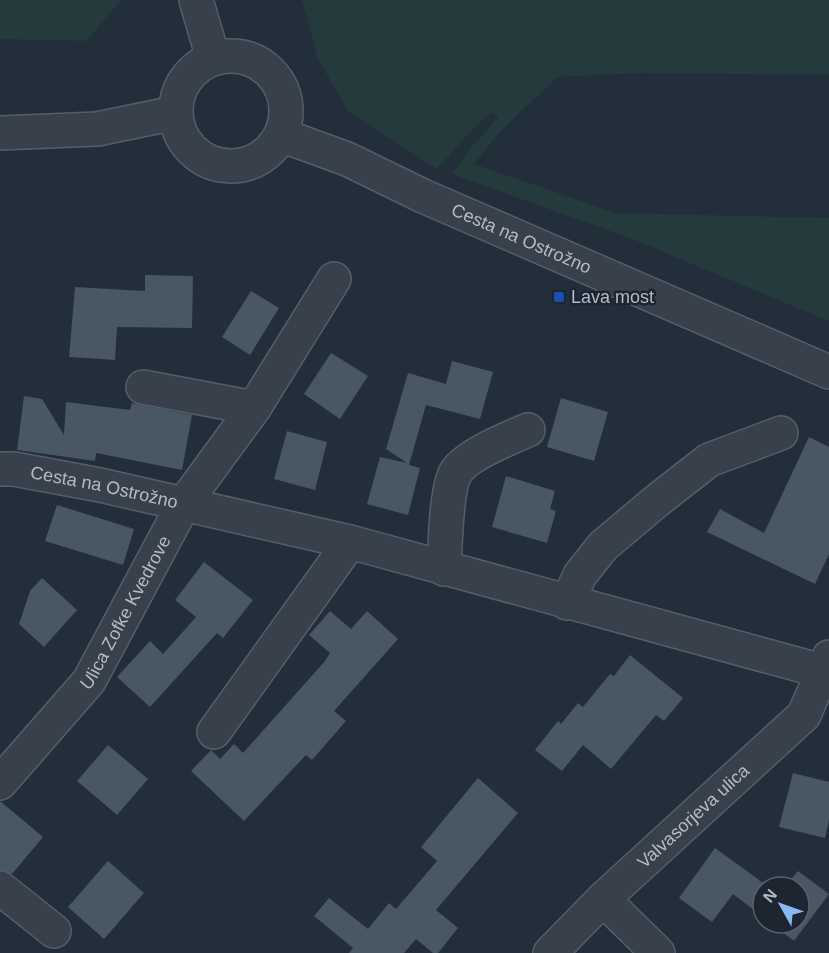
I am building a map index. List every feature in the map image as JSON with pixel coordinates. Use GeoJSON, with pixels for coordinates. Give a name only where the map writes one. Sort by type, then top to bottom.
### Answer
{"type":"FeatureCollection","features":[{"type":"Feature","properties":{"kind":"street"},"geometry":{"type":"LineString","coordinates":[[196,0],[213,58]]}},
{"type":"Feature","properties":{"kind":"street"},"geometry":{"type":"LineString","coordinates":[[230,55],[248,58],[264,67],[277,81],[285,98],[286,117],[281,135],[270,151],[254,161],[236,166],[217,165],[201,158],[188,146],[179,131],[175,113],[177,95],[184,80],[197,67],[213,58],[230,55]]}},
{"type":"Feature","properties":{"kind":"street"},"geometry":{"type":"LineString","coordinates":[[0,133],[96,129],[175,113]]}},
{"type":"Feature","properties":{"kind":"street","name":"Cesta na Ostrožno"},"geometry":{"type":"LineString","coordinates":[[281,135],[347,159],[434,201],[829,372]]}},
{"type":"Feature","properties":{"kind":"street","name":"Ulica Zofke Kvedrove"},"geometry":{"type":"LineString","coordinates":[[0,783],[89,681],[183,504],[254,408],[334,279]]}},
{"type":"Feature","properties":{"kind":"street"},"geometry":{"type":"LineString","coordinates":[[143,387],[254,408]]}},
{"type":"Feature","properties":{"kind":"street"},"geometry":{"type":"LineString","coordinates":[[444,569],[451,489],[456,472],[500,442],[528,430]]}},
{"type":"Feature","properties":{"kind":"street"},"geometry":{"type":"LineString","coordinates":[[567,603],[579,575],[603,546],[709,460],[781,432]]}},
{"type":"Feature","properties":{"kind":"street","name":"Cesta na Ostrožno"},"geometry":{"type":"LineString","coordinates":[[0,469],[14,469],[89,483],[351,542],[567,603],[827,667]]}},
{"type":"Feature","properties":{"kind":"street"},"geometry":{"type":"LineString","coordinates":[[214,732],[351,542]]}},
{"type":"Feature","properties":{"kind":"street","name":"Valvasorjeva ulica"},"geometry":{"type":"LineString","coordinates":[[550,953],[603,899],[804,715],[827,667]]}},
{"type":"Feature","properties":{"kind":"street"},"geometry":{"type":"LineString","coordinates":[[0,888],[54,931]]}},
{"type":"Feature","properties":{"kind":"street"},"geometry":{"type":"LineString","coordinates":[[603,899],[658,953]]}},
{"type":"Feature","properties":{"kind":"green space"},"geometry":{"type":"Polygon","coordinates":[[[0,0],[121,0],[86,41],[0,39],[0,0]]]}},
{"type":"Feature","properties":{"kind":"green space"},"geometry":{"type":"Polygon","coordinates":[[[302,0],[829,0],[829,75],[642,73],[557,77],[498,134],[474,164],[616,213],[829,218],[829,321],[630,238],[452,174],[474,144],[498,118],[491,112],[437,169],[349,112],[318,59],[302,0]]]}},
{"type":"Feature","properties":{"kind":"building"},"geometry":{"type":"Polygon","coordinates":[[[145,275],[193,276],[192,328],[117,327],[115,360],[69,357],[75,287],[145,291],[145,275]]]}},
{"type":"Feature","properties":{"kind":"building"},"geometry":{"type":"Polygon","coordinates":[[[251,291],[279,308],[250,355],[222,337],[251,291]]]}},
{"type":"Feature","properties":{"kind":"building"},"geometry":{"type":"Polygon","coordinates":[[[331,353],[368,376],[340,419],[304,394],[331,353]]]}},
{"type":"Feature","properties":{"kind":"building"},"geometry":{"type":"Polygon","coordinates":[[[452,361],[493,372],[480,419],[426,405],[409,465],[420,468],[408,515],[367,504],[380,457],[407,463],[386,449],[408,373],[446,384],[452,361]]]}},
{"type":"Feature","properties":{"kind":"building"},"geometry":{"type":"Polygon","coordinates":[[[24,396],[42,399],[64,435],[66,402],[130,410],[132,403],[192,415],[182,470],[96,453],[95,461],[17,450],[24,396]]]}},
{"type":"Feature","properties":{"kind":"building"},"geometry":{"type":"Polygon","coordinates":[[[561,398],[608,412],[594,461],[547,447],[561,398]]]}},
{"type":"Feature","properties":{"kind":"building"},"geometry":{"type":"Polygon","coordinates":[[[287,431],[327,442],[315,490],[274,479],[287,431]]]}},
{"type":"Feature","properties":{"kind":"building"},"geometry":{"type":"Polygon","coordinates":[[[809,437],[829,447],[829,554],[815,584],[707,532],[720,509],[764,533],[809,437]]]}},
{"type":"Feature","properties":{"kind":"building"},"geometry":{"type":"Polygon","coordinates":[[[506,476],[555,491],[550,509],[556,511],[547,543],[492,527],[506,476]]]}},
{"type":"Feature","properties":{"kind":"building"},"geometry":{"type":"Polygon","coordinates":[[[57,505],[134,529],[123,565],[45,541],[57,505]]]}},
{"type":"Feature","properties":{"kind":"building"},"geometry":{"type":"Polygon","coordinates":[[[204,562],[253,600],[223,638],[217,633],[150,707],[117,677],[150,641],[163,654],[196,617],[175,600],[204,562]]]}},
{"type":"Feature","properties":{"kind":"building"},"geometry":{"type":"Polygon","coordinates":[[[42,578],[77,610],[44,647],[19,624],[30,591],[42,578]]]}},
{"type":"Feature","properties":{"kind":"building"},"geometry":{"type":"Polygon","coordinates":[[[330,611],[351,629],[367,611],[398,639],[334,711],[346,721],[312,760],[306,755],[244,821],[191,771],[211,750],[220,759],[234,744],[243,753],[325,661],[330,653],[309,635],[330,611]]]}},
{"type":"Feature","properties":{"kind":"building"},"geometry":{"type":"Polygon","coordinates":[[[630,655],[683,698],[664,721],[656,715],[611,769],[583,745],[562,771],[535,750],[558,721],[561,724],[578,703],[583,707],[610,674],[614,676],[630,655]]]}},
{"type":"Feature","properties":{"kind":"building"},"geometry":{"type":"Polygon","coordinates":[[[108,745],[148,779],[117,815],[77,781],[108,745]]]}},
{"type":"Feature","properties":{"kind":"building"},"geometry":{"type":"Polygon","coordinates":[[[793,773],[829,782],[829,820],[825,838],[779,827],[793,773]]]}},
{"type":"Feature","properties":{"kind":"building"},"geometry":{"type":"Polygon","coordinates":[[[478,778],[518,813],[436,910],[458,928],[438,953],[433,953],[416,939],[404,953],[349,953],[353,948],[314,916],[329,898],[368,929],[389,903],[396,909],[437,861],[421,847],[478,778]]]}},
{"type":"Feature","properties":{"kind":"building"},"geometry":{"type":"Polygon","coordinates":[[[0,801],[43,837],[12,874],[0,870],[0,801]]]}},
{"type":"Feature","properties":{"kind":"building"},"geometry":{"type":"Polygon","coordinates":[[[715,848],[752,875],[751,908],[733,894],[712,922],[679,898],[715,848]]]}},
{"type":"Feature","properties":{"kind":"building"},"geometry":{"type":"Polygon","coordinates":[[[108,861],[144,893],[104,939],[68,907],[108,861]]]}},
{"type":"Feature","properties":{"kind":"building"},"geometry":{"type":"Polygon","coordinates":[[[811,881],[829,894],[811,918],[811,881]]]}},
{"type":"Feature","properties":{"kind":"building"},"geometry":{"type":"Polygon","coordinates":[[[786,935],[798,935],[794,941],[786,935]]]}},
{"type":"Feature","properties":{"kind":"place","name":"Lava most"},"geometry":{"type":"Point","coordinates":[559,297]}}]}
